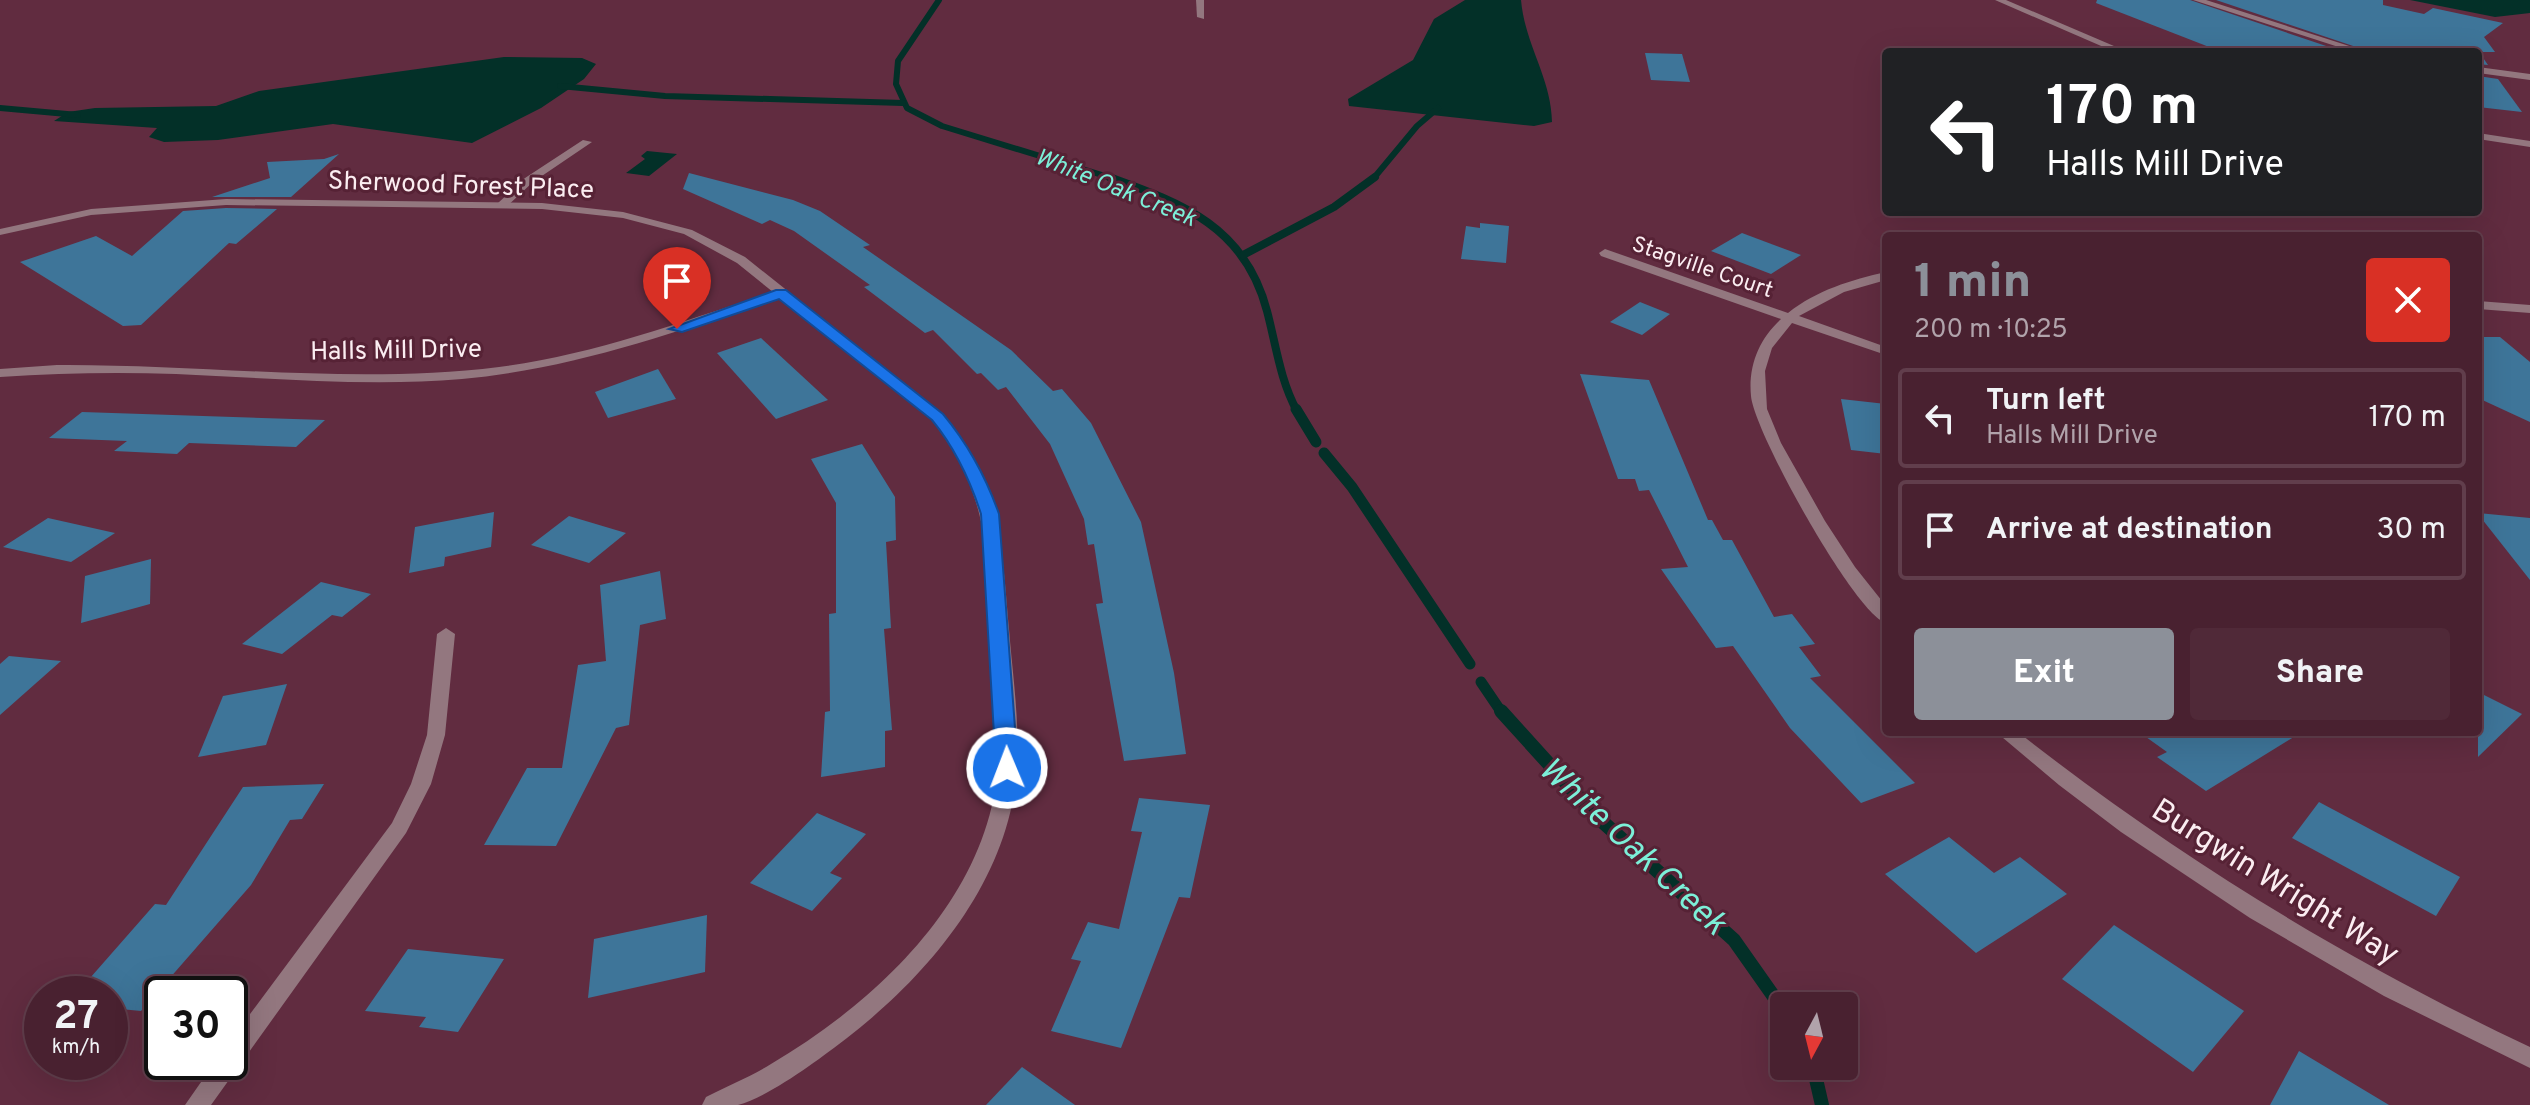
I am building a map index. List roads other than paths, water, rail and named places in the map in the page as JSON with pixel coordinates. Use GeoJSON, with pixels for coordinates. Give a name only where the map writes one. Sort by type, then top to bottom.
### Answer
{"type":"FeatureCollection","features":[{"type":"Feature","properties":{"kind":"street"},"geometry":{"type":"LineString","coordinates":[[1200,0],[1201,17]]}},
{"type":"Feature","properties":{"kind":"street"},"geometry":{"type":"LineString","coordinates":[[1999,0],[2113,48]]}},
{"type":"Feature","properties":{"kind":"street"},"geometry":{"type":"LineString","coordinates":[[2197,0],[2350,48]]}},
{"type":"Feature","properties":{"kind":"street"},"geometry":{"type":"LineString","coordinates":[[2482,71],[2530,77]]}},
{"type":"Feature","properties":{"kind":"street"},"geometry":{"type":"LineString","coordinates":[[2482,137],[2530,144]]}},
{"type":"Feature","properties":{"kind":"street"},"geometry":{"type":"LineString","coordinates":[[502,205],[529,180],[587,142]]}},
{"type":"Feature","properties":{"kind":"street","name":"Sherwood Forest Place"},"geometry":{"type":"LineString","coordinates":[[0,232],[91,212],[226,202],[502,205],[623,215],[688,232],[741,260],[937,417],[968,460],[980,484],[994,537],[1007,768],[1001,809],[967,892],[890,988],[783,1070],[714,1105]]}},
{"type":"Feature","properties":{"kind":"street","name":"Stagville Court"},"geometry":{"type":"LineString","coordinates":[[1605,253],[1882,350]]}},
{"type":"Feature","properties":{"kind":"street"},"geometry":{"type":"LineString","coordinates":[[1882,277],[1814,298],[1789,317],[1762,356],[1758,395],[1765,421],[1830,544],[1882,612]]}},
{"type":"Feature","properties":{"kind":"street","name":"Halls Mill Drive"},"geometry":{"type":"LineString","coordinates":[[0,373],[98,368],[348,376],[462,375],[608,350],[781,293]]}},
{"type":"Feature","properties":{"kind":"street"},"geometry":{"type":"LineString","coordinates":[[2482,305],[2530,309]]}},
{"type":"Feature","properties":{"kind":"street"},"geometry":{"type":"LineString","coordinates":[[197,1105],[399,828],[421,784],[436,735],[446,634]]}},
{"type":"Feature","properties":{"kind":"street","name":"Burgwin Wright Way"},"geometry":{"type":"LineString","coordinates":[[2010,736],[2110,814],[2290,932],[2387,988],[2530,1058]]}},
{"type":"Feature","properties":{"kind":"waterway","name":"White Oak Creek"},"geometry":{"type":"LineString","coordinates":[[939,0],[898,61],[896,84],[907,108],[942,126],[1111,178]]}},
{"type":"Feature","properties":{"kind":"waterway"},"geometry":{"type":"LineString","coordinates":[[560,86],[665,96],[903,103]]}},
{"type":"Feature","properties":{"kind":"waterway"},"geometry":{"type":"LineString","coordinates":[[0,108],[78,115]]}},
{"type":"Feature","properties":{"kind":"waterway"},"geometry":{"type":"LineString","coordinates":[[1374,178],[1417,126],[1438,108]]}},
{"type":"Feature","properties":{"kind":"waterway","name":"White Oak Creek"},"geometry":{"type":"LineString","coordinates":[[1111,178],[1115,179]]}},
{"type":"Feature","properties":{"kind":"waterway","name":"White Oak Creek"},"geometry":{"type":"LineString","coordinates":[[1111,178],[1186,209],[1227,239],[1244,258],[1267,311],[1282,375],[1296,409]]}},
{"type":"Feature","properties":{"kind":"waterway"},"geometry":{"type":"LineString","coordinates":[[1243,255],[1334,207],[1374,178]]}},
{"type":"Feature","properties":{"kind":"waterway","name":"White Oak Creek"},"geometry":{"type":"LineString","coordinates":[[1296,409],[1316,442]]}},
{"type":"Feature","properties":{"kind":"waterway","name":"White Oak Creek"},"geometry":{"type":"LineString","coordinates":[[1324,453],[1352,487],[1470,664]]}},
{"type":"Feature","properties":{"kind":"waterway","name":"White Oak Creek"},"geometry":{"type":"LineString","coordinates":[[1481,682],[1502,713]]}},
{"type":"Feature","properties":{"kind":"waterway","name":"White Oak Creek"},"geometry":{"type":"LineString","coordinates":[[1501,711],[1595,815],[1734,940],[1771,992]]}},
{"type":"Feature","properties":{"kind":"waterway","name":"White Oak Creek"},"geometry":{"type":"LineString","coordinates":[[1816,1080],[1822,1105]]}}]}
